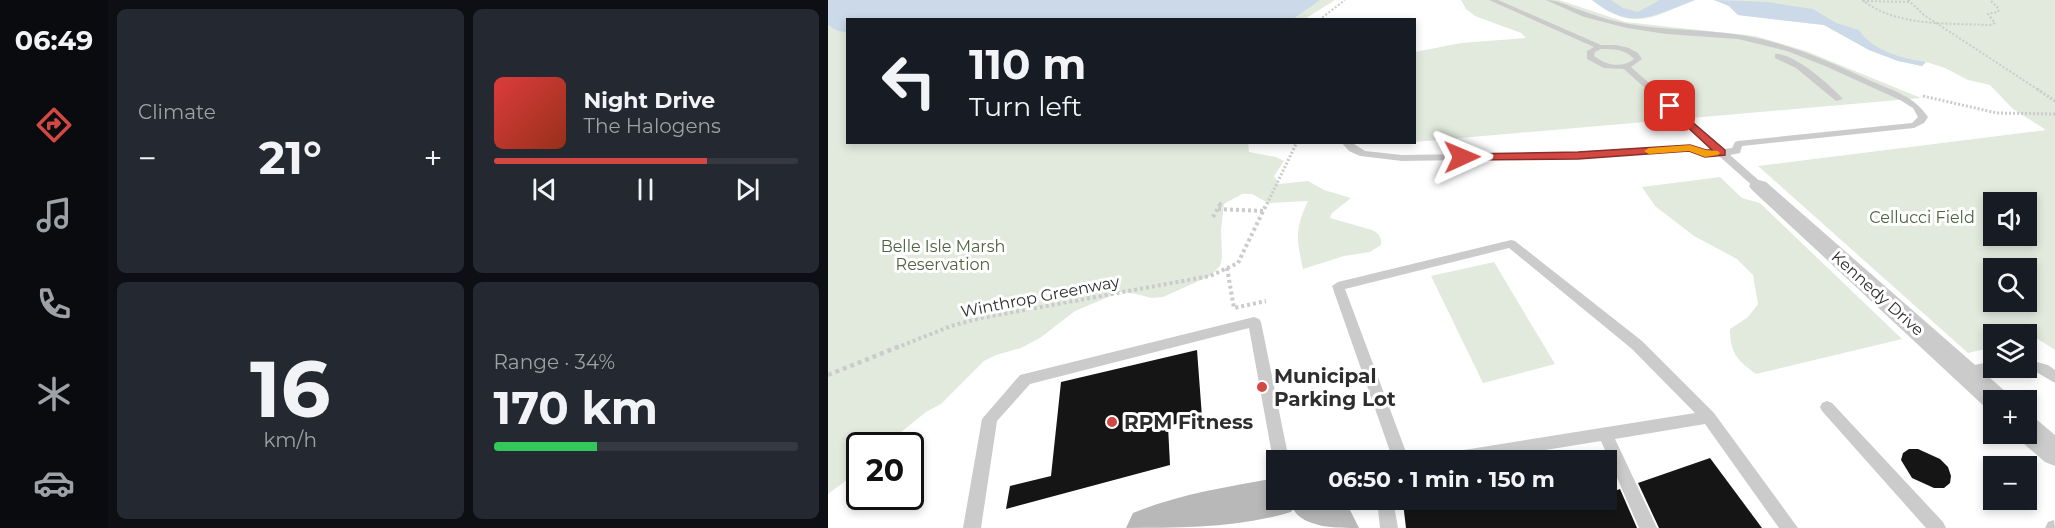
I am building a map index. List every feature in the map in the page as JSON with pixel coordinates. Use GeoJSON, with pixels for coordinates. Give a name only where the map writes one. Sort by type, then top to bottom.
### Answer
{"type":"FeatureCollection","features":[{"type":"Feature","properties":{"kind":"street","name":"Kennedy Drive"},"geometry":{"type":"LineString","coordinates":[[1759,186],[1985,390]]}},
{"type":"Feature","properties":{"kind":"street"},"geometry":{"type":"LineString","coordinates":[[2037,437],[2055,453]]}},
{"type":"Feature","properties":{"kind":"street"},"geometry":{"type":"LineString","coordinates":[[1149,528],[1192,514],[1266,500]]}},
{"type":"Feature","properties":{"kind":"lane"},"geometry":{"type":"LineString","coordinates":[[1492,0],[1600,47],[1614,47],[1634,53],[1638,59],[1636,63],[1626,67],[1611,67],[1593,60],[1589,54],[1600,47]]}},
{"type":"Feature","properties":{"kind":"lane"},"geometry":{"type":"LineString","coordinates":[[1347,144],[1352,150],[1363,154],[1402,158],[1578,156],[1690,148],[1705,154],[1737,151],[1738,144],[1914,124],[1921,121],[1923,117],[1920,111],[1903,98],[1815,59],[1776,45],[1741,38],[1619,25],[1568,9],[1549,0]]}},
{"type":"Feature","properties":{"kind":"lane"},"geometry":{"type":"LineString","coordinates":[[1778,56],[1799,66],[1839,99]]}},
{"type":"Feature","properties":{"kind":"lane"},"geometry":{"type":"LineString","coordinates":[[1799,66],[1815,59]]}},
{"type":"Feature","properties":{"kind":"lane"},"geometry":{"type":"LineString","coordinates":[[1626,67],[1759,186]]}},
{"type":"Feature","properties":{"kind":"lane"},"geometry":{"type":"LineString","coordinates":[[1397,450],[1338,285],[1511,243],[1637,345],[1709,417],[1790,528]]}},
{"type":"Feature","properties":{"kind":"lane"},"geometry":{"type":"LineString","coordinates":[[972,528],[990,419],[1025,379],[1254,322],[1279,450]]}},
{"type":"Feature","properties":{"kind":"lane"},"geometry":{"type":"LineString","coordinates":[[2037,367],[2055,377]]}},
{"type":"Feature","properties":{"kind":"lane"},"geometry":{"type":"LineString","coordinates":[[1965,372],[1983,368]]}},
{"type":"Feature","properties":{"kind":"lane"},"geometry":{"type":"LineString","coordinates":[[1827,408],[1937,528]]}},
{"type":"Feature","properties":{"kind":"lane"},"geometry":{"type":"LineString","coordinates":[[1507,450],[1709,417]]}},
{"type":"Feature","properties":{"kind":"lane"},"geometry":{"type":"LineString","coordinates":[[1605,434],[1648,528]]}},
{"type":"Feature","properties":{"kind":"lane"},"geometry":{"type":"LineString","coordinates":[[1386,510],[1389,528]]}},
{"type":"Feature","properties":{"kind":"path"},"geometry":{"type":"LineString","coordinates":[[1322,18],[1345,0]]}},
{"type":"Feature","properties":{"kind":"path"},"geometry":{"type":"LineString","coordinates":[[1862,0],[1886,14],[1938,23],[1995,23],[1988,14],[1998,12],[1999,9],[1990,0]]}},
{"type":"Feature","properties":{"kind":"path"},"geometry":{"type":"LineString","coordinates":[[1862,0],[1909,1],[2055,101]]}},
{"type":"Feature","properties":{"kind":"path"},"geometry":{"type":"LineString","coordinates":[[2001,114],[2055,114]]}},
{"type":"Feature","properties":{"kind":"path","name":"Winthrop Greenway"},"geometry":{"type":"LineString","coordinates":[[828,375],[951,326],[981,318],[1210,276],[1238,263],[1296,144]]}},
{"type":"Feature","properties":{"kind":"path"},"geometry":{"type":"LineString","coordinates":[[1213,217],[1222,201]]}},
{"type":"Feature","properties":{"kind":"path"},"geometry":{"type":"LineString","coordinates":[[1218,209],[1263,211]]}},
{"type":"Feature","properties":{"kind":"path"},"geometry":{"type":"LineString","coordinates":[[1227,268],[1233,308],[1266,301]]}},
{"type":"Feature","properties":{"kind":"green space","name":"Belle Isle Marsh Reservation"},"geometry":{"type":"Polygon","coordinates":[[[828,0],[1335,0],[1306,18],[846,18],[846,144],[1248,144],[1249,152],[1276,157],[1284,161],[1274,176],[1279,184],[1308,181],[1324,190],[1351,198],[1332,213],[1330,218],[1374,231],[1380,238],[1381,245],[1370,252],[1344,256],[1303,269],[1298,234],[1308,201],[1268,203],[1252,194],[1242,194],[1224,204],[1221,230],[1222,257],[1220,266],[1210,276],[1163,297],[1151,298],[1120,292],[1075,311],[1040,338],[1021,348],[984,361],[941,404],[926,412],[901,432],[846,432],[846,481],[828,494],[828,0]]]}},
{"type":"Feature","properties":{"kind":"green space"},"geometry":{"type":"Polygon","coordinates":[[[1461,0],[1559,0],[1625,22],[1755,36],[1806,51],[1921,98],[1416,142],[1416,52],[1461,43],[1526,38],[1521,33],[1475,16],[1466,9],[1461,0]]]}},
{"type":"Feature","properties":{"kind":"green space"},"geometry":{"type":"Polygon","coordinates":[[[1592,0],[1695,0],[1655,16],[1632,19],[1607,10],[1592,0]]]}},
{"type":"Feature","properties":{"kind":"green space","name":"Cellucci Field"},"geometry":{"type":"Polygon","coordinates":[[[1714,0],[2055,0],[2055,350],[2037,338],[2037,324],[1983,324],[1983,349],[1968,353],[1758,166],[2046,130],[2013,109],[1990,85],[1968,80],[1945,68],[1926,62],[1922,66],[1898,61],[1869,50],[1824,25],[1738,15],[1729,6],[1714,0]]]}},
{"type":"Feature","properties":{"kind":"green space"},"geometry":{"type":"Polygon","coordinates":[[[1720,177],[1742,198],[1760,203],[1902,339],[1756,374],[1744,364],[1733,350],[1730,329],[1748,317],[1758,304],[1753,275],[1737,259],[1694,236],[1655,206],[1642,187],[1720,177]]]}},
{"type":"Feature","properties":{"kind":"green space"},"geometry":{"type":"Polygon","coordinates":[[[1494,262],[1555,364],[1483,383],[1431,276],[1494,262]]]}},
{"type":"Feature","properties":{"kind":"water"},"geometry":{"type":"Polygon","coordinates":[[[828,0],[1320,0],[1294,18],[846,18],[846,32],[838,31],[828,25],[828,0]]]}},
{"type":"Feature","properties":{"kind":"water"},"geometry":{"type":"Polygon","coordinates":[[[1592,0],[1611,0],[1623,8],[1638,12],[1660,0],[1695,0],[1655,15],[1631,18],[1606,10],[1592,0]]]}},
{"type":"Feature","properties":{"kind":"water"},"geometry":{"type":"Polygon","coordinates":[[[1714,0],[1767,2],[1813,9],[1836,23],[1859,30],[1864,37],[1879,48],[1908,59],[1926,62],[1922,66],[1898,61],[1869,50],[1824,25],[1738,15],[1729,6],[1714,0]]]}},
{"type":"Feature","properties":{"kind":"building"},"geometry":{"type":"Polygon","coordinates":[[[1197,350],[1202,417],[1168,426],[1170,465],[1006,509],[1010,486],[1051,476],[1061,382],[1197,350]]]}},
{"type":"Feature","properties":{"kind":"building"},"geometry":{"type":"Polygon","coordinates":[[[1909,449],[1918,449],[1940,459],[1948,467],[1951,476],[1950,483],[1944,488],[1934,488],[1912,478],[1901,460],[1903,453],[1909,449]]]}},
{"type":"Feature","properties":{"kind":"building"},"geometry":{"type":"Polygon","coordinates":[[[1710,458],[1762,528],[1659,528],[1638,483],[1710,458]]]}},
{"type":"Feature","properties":{"kind":"building"},"geometry":{"type":"Polygon","coordinates":[[[1620,489],[1637,528],[1406,528],[1404,510],[1617,510],[1617,490],[1620,489]]]}},
{"type":"Feature","properties":{"kind":"slow traffic"},"geometry":{"type":"LineString","coordinates":[[1649,151],[1690,148],[1705,154],[1714,153]]}},
{"type":"Feature","properties":{"kind":"place","name":"Municipal Parking Lot"},"geometry":{"type":"Point","coordinates":[1262,387]}},
{"type":"Feature","properties":{"kind":"place","name":"RPM Fitness"},"geometry":{"type":"Point","coordinates":[1112,422]}},
{"type":"Feature","properties":{"kind":"route"},"geometry":{"type":"LineString","coordinates":[[1462,157],[1578,156],[1690,148],[1705,154],[1721,152],[1670,106]]}}]}
